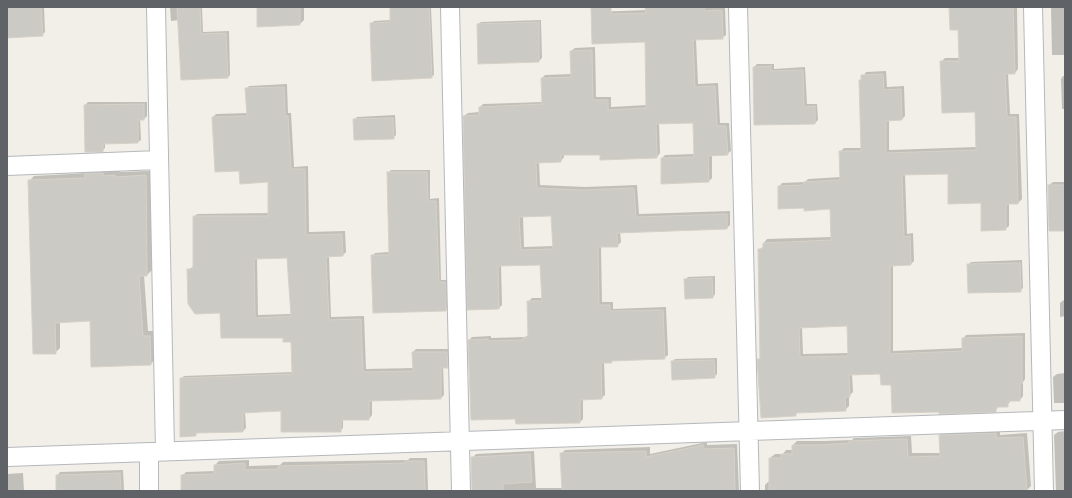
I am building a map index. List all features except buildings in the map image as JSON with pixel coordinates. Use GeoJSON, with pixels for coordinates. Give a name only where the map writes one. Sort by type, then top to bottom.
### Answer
{"type":"FeatureCollection","features":[{"type":"Feature","properties":{"kind":"street"},"geometry":{"type":"LineString","coordinates":[[149,491],[157,452],[159,160],[156,7]]}},
{"type":"Feature","properties":{"kind":"street"},"geometry":{"type":"LineString","coordinates":[[450,7],[461,491]]}},
{"type":"Feature","properties":{"kind":"street"},"geometry":{"type":"LineString","coordinates":[[738,7],[750,491]]}},
{"type":"Feature","properties":{"kind":"street"},"geometry":{"type":"LineString","coordinates":[[1033,7],[1044,491]]}},
{"type":"Feature","properties":{"kind":"street"},"geometry":{"type":"LineString","coordinates":[[7,166],[159,160]]}},
{"type":"Feature","properties":{"kind":"street"},"geometry":{"type":"LineString","coordinates":[[7,457],[1065,420]]}}]}
